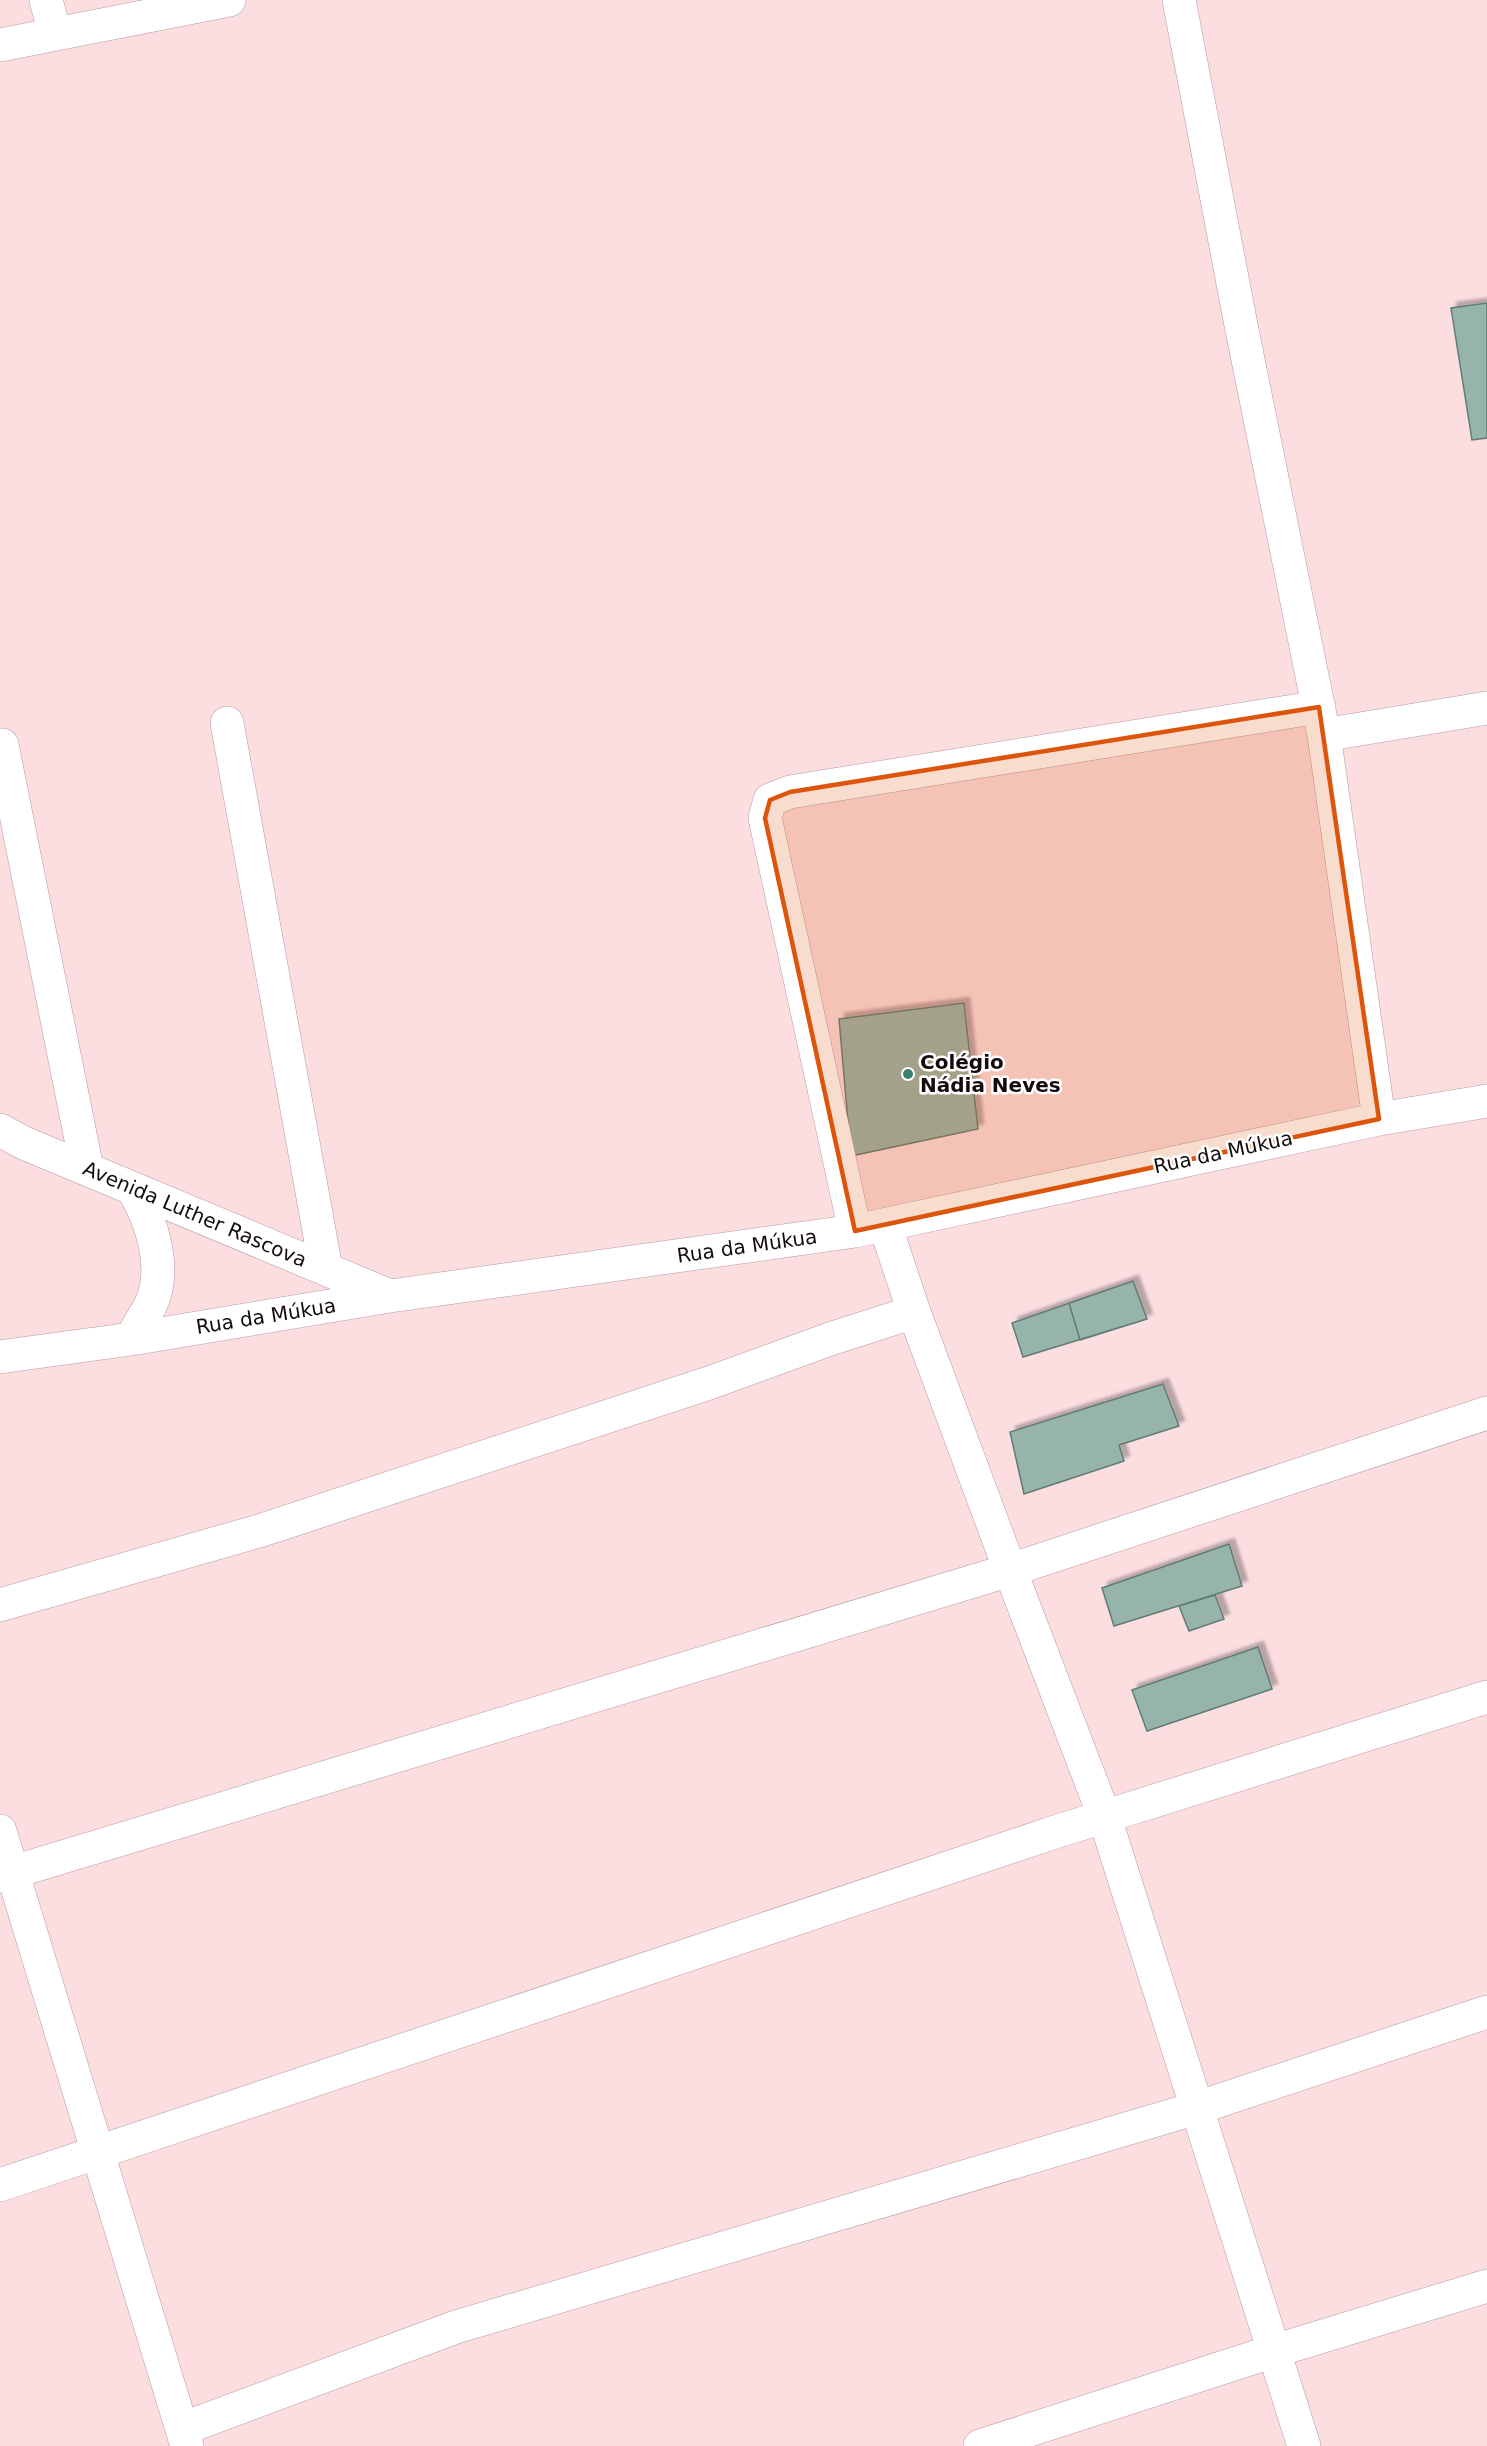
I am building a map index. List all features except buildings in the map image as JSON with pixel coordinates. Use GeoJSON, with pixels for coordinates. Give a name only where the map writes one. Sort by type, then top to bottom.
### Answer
{"type":"FeatureCollection","features":[{"type":"Feature","properties":{"kind":"street"},"geometry":{"type":"LineString","coordinates":[[46,0],[55,34]]}},
{"type":"Feature","properties":{"kind":"street"},"geometry":{"type":"LineString","coordinates":[[0,45],[229,0]]}},
{"type":"Feature","properties":{"kind":"street"},"geometry":{"type":"LineString","coordinates":[[1179,0],[1241,326],[1321,721],[1378,1119]]}},
{"type":"Feature","properties":{"kind":"street"},"geometry":{"type":"LineString","coordinates":[[1304,2446],[1105,1818],[914,1312],[870,1228],[765,818],[770,800],[790,792],[1321,721],[1487,708]]}},
{"type":"Feature","properties":{"kind":"street"},"geometry":{"type":"LineString","coordinates":[[227,723],[326,1269]]}},
{"type":"Feature","properties":{"kind":"street"},"geometry":{"type":"LineString","coordinates":[[2,746],[87,1169]]}},
{"type":"Feature","properties":{"kind":"street","name":"Rua da Múkua"},"geometry":{"type":"LineString","coordinates":[[0,1357],[131,1339],[390,1296],[870,1228],[1378,1119],[1487,1101]]}},
{"type":"Feature","properties":{"kind":"street","name":"Avenida Luther Rascova"},"geometry":{"type":"LineString","coordinates":[[0,1130],[24,1143],[390,1296]]}},
{"type":"Feature","properties":{"kind":"street"},"geometry":{"type":"LineString","coordinates":[[131,1339],[151,1305],[157,1282],[157,1263],[146,1210],[133,1189]]}},
{"type":"Feature","properties":{"kind":"street"},"geometry":{"type":"LineString","coordinates":[[0,1605],[259,1531],[709,1383],[830,1339],[914,1312]]}},
{"type":"Feature","properties":{"kind":"street"},"geometry":{"type":"LineString","coordinates":[[6,1874],[1010,1570],[1487,1413]]}},
{"type":"Feature","properties":{"kind":"street"},"geometry":{"type":"LineString","coordinates":[[0,2185],[1055,1832],[1487,1697]]}},
{"type":"Feature","properties":{"kind":"street"},"geometry":{"type":"LineString","coordinates":[[0,1831],[6,1874],[97,2152],[185,2438],[456,2327],[1197,2108],[1487,2012]]}},
{"type":"Feature","properties":{"kind":"street"},"geometry":{"type":"LineString","coordinates":[[980,2446],[1274,2351],[1487,2286]]}},
{"type":"Feature","properties":{"kind":"highlighted area"},"geometry":{"type":"Polygon","coordinates":[[[1319,707],[1379,1119],[855,1231],[765,818],[770,800],[790,792],[1319,707]]]}},
{"type":"Feature","properties":{"kind":"place","name":"Colégio Nádia Neves"},"geometry":{"type":"Point","coordinates":[908,1074]}}]}
